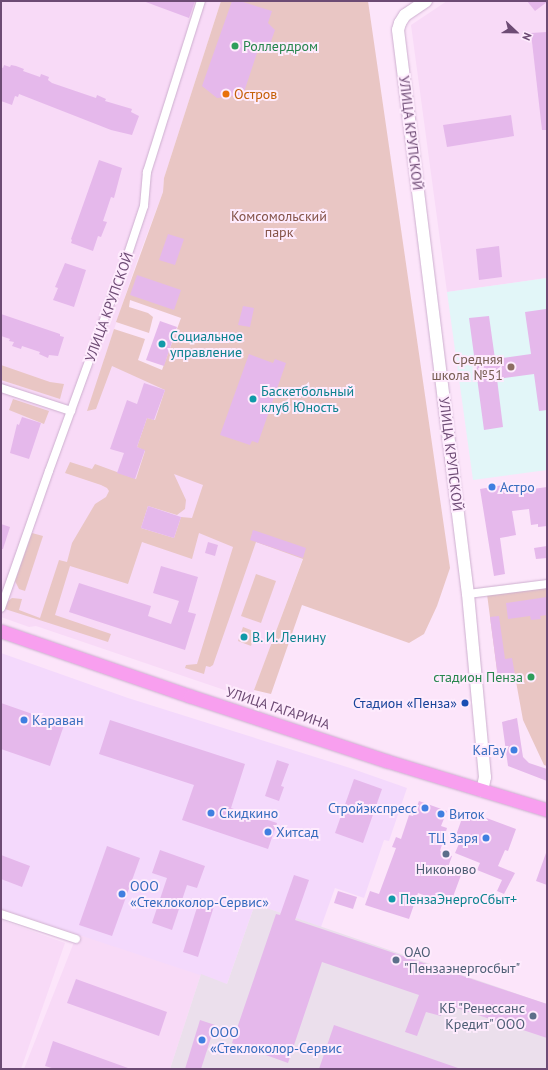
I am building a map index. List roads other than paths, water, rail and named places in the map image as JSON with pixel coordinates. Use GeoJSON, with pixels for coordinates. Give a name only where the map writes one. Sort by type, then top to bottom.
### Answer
{"type":"FeatureCollection","features":[{"type":"Feature","properties":{"kind":"main road","name":"УЛИЦА КРУПСКОЙ"},"geometry":{"type":"LineString","coordinates":[[426,1],[405,15],[398,30],[468,594],[486,778],[482,791]]}},
{"type":"Feature","properties":{"kind":"main road","name":"УЛИЦА ГАГАРИНА"},"geometry":{"type":"LineString","coordinates":[[1,631],[198,699],[482,791],[547,810]]}},
{"type":"Feature","properties":{"kind":"street","name":"УЛИЦА КРУПСКОЙ"},"geometry":{"type":"LineString","coordinates":[[1,608],[123,270],[144,206],[147,172],[201,1]]}},
{"type":"Feature","properties":{"kind":"street"},"geometry":{"type":"LineString","coordinates":[[1,388],[71,411]]}},
{"type":"Feature","properties":{"kind":"street"},"geometry":{"type":"LineString","coordinates":[[468,594],[547,584]]}},
{"type":"Feature","properties":{"kind":"street"},"geometry":{"type":"LineString","coordinates":[[1,914],[76,939]]}},
{"type":"Feature","properties":{"kind":"place","name":"Роллердром"},"geometry":{"type":"Point","coordinates":[235,46]}},
{"type":"Feature","properties":{"kind":"place","name":"Остров"},"geometry":{"type":"Point","coordinates":[226,94]}},
{"type":"Feature","properties":{"kind":"place","name":"Социальное управление"},"geometry":{"type":"Point","coordinates":[162,344]}},
{"type":"Feature","properties":{"kind":"place","name":"Средняя школа №51"},"geometry":{"type":"Point","coordinates":[511,367]}},
{"type":"Feature","properties":{"kind":"place","name":"Баскетбольный клуб Юность"},"geometry":{"type":"Point","coordinates":[253,399]}},
{"type":"Feature","properties":{"kind":"place","name":"Астро"},"geometry":{"type":"Point","coordinates":[492,487]}},
{"type":"Feature","properties":{"kind":"place","name":"В. И. Ленину"},"geometry":{"type":"Point","coordinates":[244,637]}},
{"type":"Feature","properties":{"kind":"place","name":"стадион Пенза"},"geometry":{"type":"Point","coordinates":[531,677]}},
{"type":"Feature","properties":{"kind":"place","name":"Стадион «Пенза»"},"geometry":{"type":"Point","coordinates":[465,703]}},
{"type":"Feature","properties":{"kind":"place","name":"Караван"},"geometry":{"type":"Point","coordinates":[24,720]}},
{"type":"Feature","properties":{"kind":"place","name":"КаГау"},"geometry":{"type":"Point","coordinates":[514,750]}},
{"type":"Feature","properties":{"kind":"place","name":"Стройэкспресс"},"geometry":{"type":"Point","coordinates":[425,808]}},
{"type":"Feature","properties":{"kind":"place","name":"Скидкино"},"geometry":{"type":"Point","coordinates":[211,813]}},
{"type":"Feature","properties":{"kind":"place","name":"Виток"},"geometry":{"type":"Point","coordinates":[441,814]}},
{"type":"Feature","properties":{"kind":"place","name":"Хитсад"},"geometry":{"type":"Point","coordinates":[268,832]}},
{"type":"Feature","properties":{"kind":"place","name":"ТЦ Заря"},"geometry":{"type":"Point","coordinates":[486,838]}},
{"type":"Feature","properties":{"kind":"place","name":"Никоново"},"geometry":{"type":"Point","coordinates":[446,854]}},
{"type":"Feature","properties":{"kind":"place","name":"ООО «Стеклоколор-Сервис»"},"geometry":{"type":"Point","coordinates":[122,894]}},
{"type":"Feature","properties":{"kind":"place","name":"ПензаЭнергоСбыт+"},"geometry":{"type":"Point","coordinates":[392,899]}},
{"type":"Feature","properties":{"kind":"place","name":"ОАО \"Пензаэнергосбыт\""},"geometry":{"type":"Point","coordinates":[396,960]}},
{"type":"Feature","properties":{"kind":"place","name":"КБ \"Ренессанс Кредит\" ООО"},"geometry":{"type":"Point","coordinates":[533,1016]}},
{"type":"Feature","properties":{"kind":"place","name":"ООО «Стеклоколор-Сервис"},"geometry":{"type":"Point","coordinates":[202,1040]}},
{"type":"Feature","properties":{"kind":"park label","name":"Комсомольский парк"},"geometry":{"type":"Point","coordinates":[279,224]}}]}
